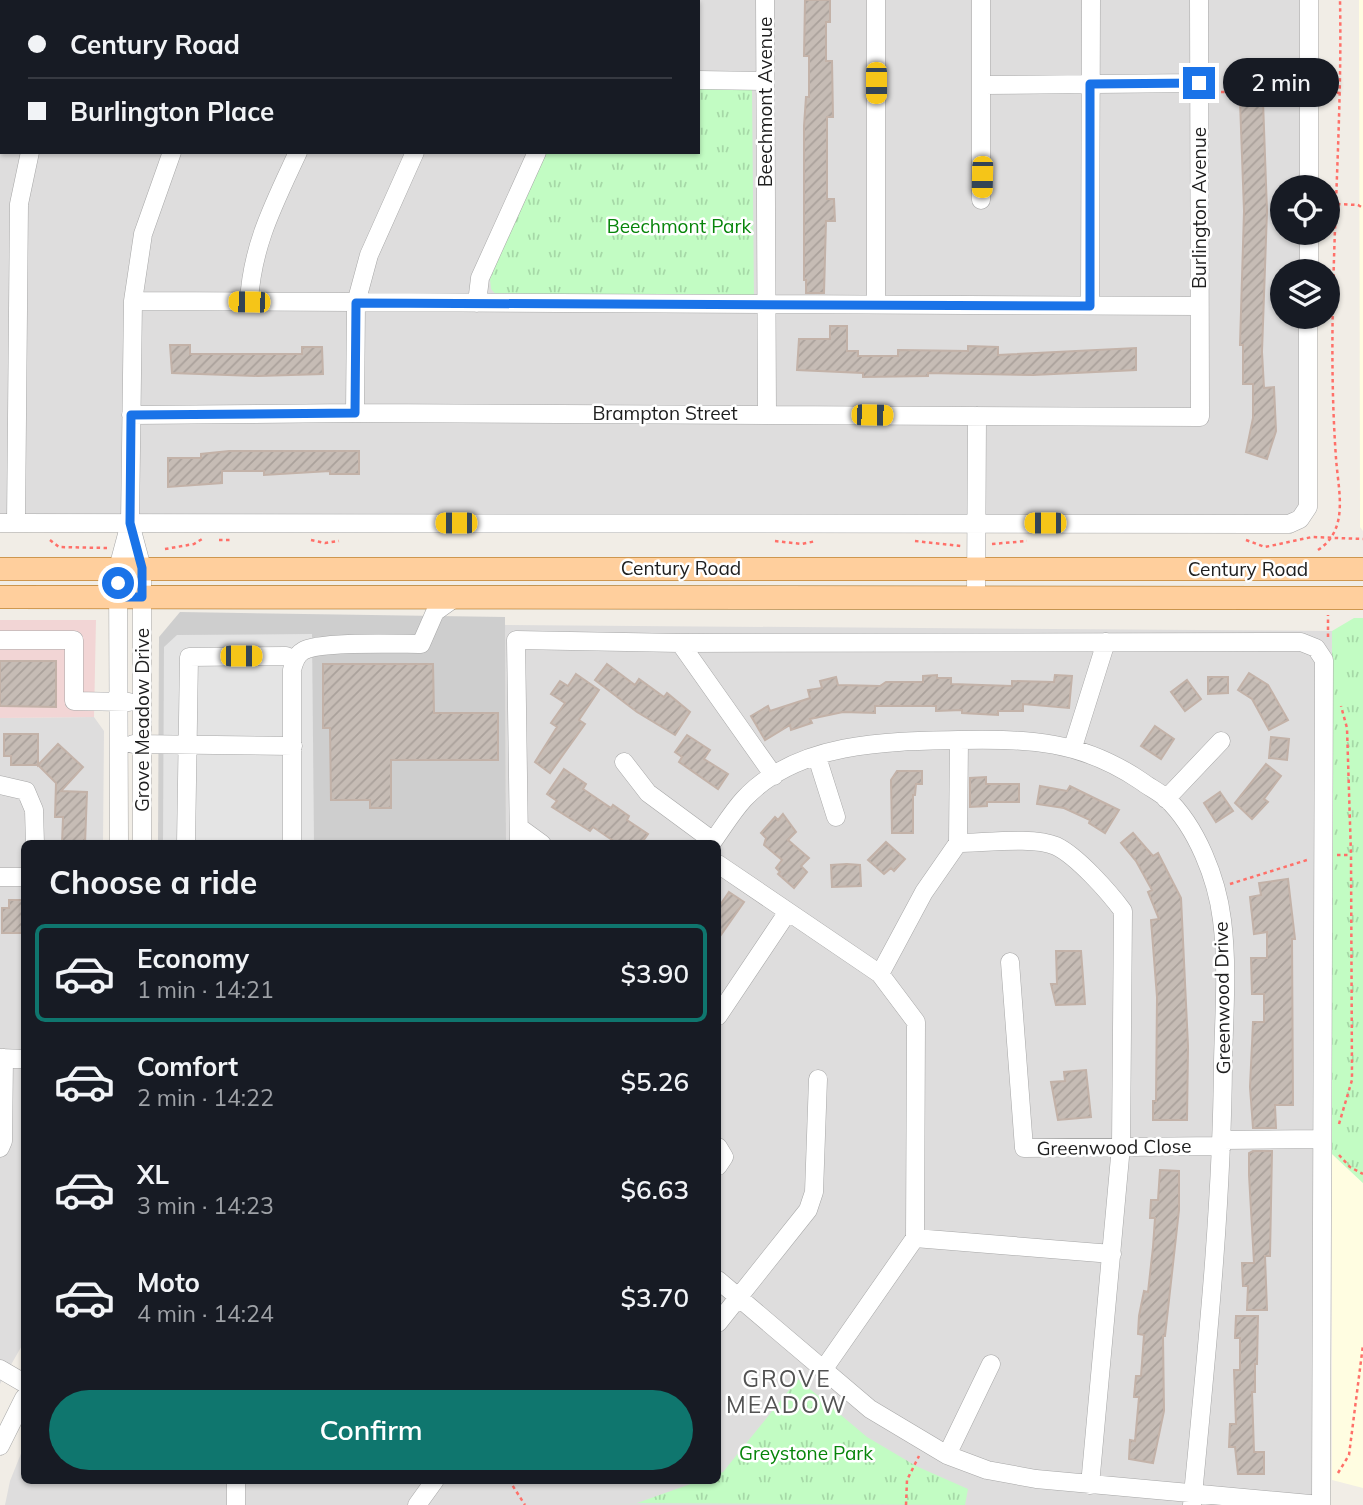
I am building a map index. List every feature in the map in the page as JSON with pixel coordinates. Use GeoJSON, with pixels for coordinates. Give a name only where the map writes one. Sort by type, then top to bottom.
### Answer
{"type":"FeatureCollection","features":[{"type":"Feature","properties":{"kind":"main road","name":"Century Road"},"geometry":{"type":"LineString","coordinates":[[0,569],[118,568],[149,559],[976,569],[1363,569]]}},
{"type":"Feature","properties":{"kind":"main road","name":"Century Road"},"geometry":{"type":"LineString","coordinates":[[0,597],[1363,598]]}},
{"type":"Feature","properties":{"kind":"street","name":"Beechmont Avenue"},"geometry":{"type":"LineString","coordinates":[[765,0],[767,414]]}},
{"type":"Feature","properties":{"kind":"street"},"geometry":{"type":"LineString","coordinates":[[876,0],[876,303]]}},
{"type":"Feature","properties":{"kind":"street"},"geometry":{"type":"LineString","coordinates":[[981,0],[981,200]]}},
{"type":"Feature","properties":{"kind":"street"},"geometry":{"type":"LineString","coordinates":[[1090,0],[1090,306]]}},
{"type":"Feature","properties":{"kind":"street","name":"Burlington Avenue"},"geometry":{"type":"LineString","coordinates":[[1199,0],[1200,417]]}},
{"type":"Feature","properties":{"kind":"street"},"geometry":{"type":"LineString","coordinates":[[1309,175],[1310,0]]}},
{"type":"Feature","properties":{"kind":"street"},"geometry":{"type":"LineString","coordinates":[[700,80],[765,81]]}},
{"type":"Feature","properties":{"kind":"street"},"geometry":{"type":"LineString","coordinates":[[983,85],[1090,84],[1199,88]]}},
{"type":"Feature","properties":{"kind":"street"},"geometry":{"type":"LineString","coordinates":[[30,154],[19,204],[8,523],[1289,524],[1300,519],[1308,507],[1308,329]]}},
{"type":"Feature","properties":{"kind":"street"},"geometry":{"type":"LineString","coordinates":[[130,523],[132,301],[143,234],[171,154]]}},
{"type":"Feature","properties":{"kind":"street"},"geometry":{"type":"LineString","coordinates":[[249,302],[251,270],[259,238],[297,154]]}},
{"type":"Feature","properties":{"kind":"street"},"geometry":{"type":"LineString","coordinates":[[355,413],[356,303],[369,255],[414,154]]}},
{"type":"Feature","properties":{"kind":"street"},"geometry":{"type":"LineString","coordinates":[[477,303],[480,278],[536,154]]}},
{"type":"Feature","properties":{"kind":"street"},"geometry":{"type":"LineString","coordinates":[[132,301],[1199,306]]}},
{"type":"Feature","properties":{"kind":"street","name":"Brampton Street"},"geometry":{"type":"LineString","coordinates":[[131,415],[355,413],[1200,417]]}},
{"type":"Feature","properties":{"kind":"street"},"geometry":{"type":"LineString","coordinates":[[976,597],[977,416]]}},
{"type":"Feature","properties":{"kind":"street","name":"Grove Meadow Drive"},"geometry":{"type":"LineString","coordinates":[[130,523],[149,559],[142,597],[142,840]]}},
{"type":"Feature","properties":{"kind":"street","name":"Grove Meadow Drive"},"geometry":{"type":"LineString","coordinates":[[119,840],[118,568],[130,523]]}},
{"type":"Feature","properties":{"kind":"street"},"geometry":{"type":"LineString","coordinates":[[292,840],[292,670],[300,652],[317,646],[421,644],[435,612],[456,597]]}},
{"type":"Feature","properties":{"kind":"street"},"geometry":{"type":"LineString","coordinates":[[0,640],[74,640],[74,701],[142,702]]}},
{"type":"Feature","properties":{"kind":"street"},"geometry":{"type":"LineString","coordinates":[[519,836],[516,640],[680,643],[1301,642],[1316,648],[1325,660],[1321,1505],[1193,1499],[988,1470],[947,1455],[870,1409],[721,1283]]}},
{"type":"Feature","properties":{"kind":"street"},"geometry":{"type":"LineString","coordinates":[[1073,747],[1106,642]]}},
{"type":"Feature","properties":{"kind":"street"},"geometry":{"type":"LineString","coordinates":[[680,643],[775,776]]}},
{"type":"Feature","properties":{"kind":"street"},"geometry":{"type":"LineString","coordinates":[[186,840],[189,657],[286,656],[295,660]]}},
{"type":"Feature","properties":{"kind":"street"},"geometry":{"type":"LineString","coordinates":[[880,974],[924,892],[958,843],[959,740]]}},
{"type":"Feature","properties":{"kind":"street","name":"Greenwood Drive"},"geometry":{"type":"LineString","coordinates":[[713,840],[744,799],[775,776],[817,757],[873,743],[1032,740],[1073,747],[1119,766],[1166,799],[1199,848],[1216,889],[1224,947],[1222,1143],[1193,1499]]}},
{"type":"Feature","properties":{"kind":"street"},"geometry":{"type":"LineString","coordinates":[[1166,799],[1221,741]]}},
{"type":"Feature","properties":{"kind":"street"},"geometry":{"type":"LineString","coordinates":[[119,744],[293,746]]}},
{"type":"Feature","properties":{"kind":"street"},"geometry":{"type":"LineString","coordinates":[[817,757],[836,817]]}},
{"type":"Feature","properties":{"kind":"street"},"geometry":{"type":"LineString","coordinates":[[624,762],[648,793],[709,840]]}},
{"type":"Feature","properties":{"kind":"street"},"geometry":{"type":"LineString","coordinates":[[0,785],[26,791],[32,799],[35,840]]}},
{"type":"Feature","properties":{"kind":"street"},"geometry":{"type":"LineString","coordinates":[[958,843],[1037,842],[1055,845],[1071,856],[1122,911],[1121,1146],[1090,1485]]}},
{"type":"Feature","properties":{"kind":"street"},"geometry":{"type":"LineString","coordinates":[[721,866],[880,974],[916,1022],[915,1238],[823,1370]]}},
{"type":"Feature","properties":{"kind":"street"},"geometry":{"type":"LineString","coordinates":[[0,877],[21,877]]}},
{"type":"Feature","properties":{"kind":"street"},"geometry":{"type":"LineString","coordinates":[[721,1012],[787,913]]}},
{"type":"Feature","properties":{"kind":"street","name":"Greenwood Close"},"geometry":{"type":"LineString","coordinates":[[1010,962],[1024,1148],[1322,1139]]}},
{"type":"Feature","properties":{"kind":"street"},"geometry":{"type":"LineString","coordinates":[[0,1148],[3,1141],[2,1058],[21,1059]]}},
{"type":"Feature","properties":{"kind":"street"},"geometry":{"type":"LineString","coordinates":[[721,1319],[808,1210],[814,1192],[818,1079]]}},
{"type":"Feature","properties":{"kind":"street"},"geometry":{"type":"LineString","coordinates":[[915,1238],[1112,1254]]}},
{"type":"Feature","properties":{"kind":"street"},"geometry":{"type":"LineString","coordinates":[[947,1455],[991,1364]]}},
{"type":"Feature","properties":{"kind":"street"},"geometry":{"type":"LineString","coordinates":[[0,1369],[21,1381]]}},
{"type":"Feature","properties":{"kind":"street"},"geometry":{"type":"LineString","coordinates":[[0,1446],[21,1404]]}},
{"type":"Feature","properties":{"kind":"street"},"geometry":{"type":"LineString","coordinates":[[236,1484],[236,1505]]}},
{"type":"Feature","properties":{"kind":"street"},"geometry":{"type":"LineString","coordinates":[[417,1505],[432,1484]]}},
{"type":"Feature","properties":{"kind":"path"},"geometry":{"type":"LineString","coordinates":[[1338,175],[1340,0]]}},
{"type":"Feature","properties":{"kind":"path"},"geometry":{"type":"LineString","coordinates":[[1199,88],[1309,92]]}},
{"type":"Feature","properties":{"kind":"path"},"geometry":{"type":"LineString","coordinates":[[1340,204],[1358,205],[1363,208]]}},
{"type":"Feature","properties":{"kind":"path"},"geometry":{"type":"LineString","coordinates":[[1315,553],[1325,545],[1339,524],[1332,380],[1337,245]]}},
{"type":"Feature","properties":{"kind":"path"},"geometry":{"type":"LineString","coordinates":[[149,559],[194,544],[204,537]]}},
{"type":"Feature","properties":{"kind":"path"},"geometry":{"type":"LineString","coordinates":[[1216,889],[1322,855],[1352,855],[1352,1080],[1339,1126]]}},
{"type":"Feature","properties":{"kind":"path"},"geometry":{"type":"LineString","coordinates":[[1339,1150],[1343,1161],[1363,1174]]}},
{"type":"Feature","properties":{"kind":"path"},"geometry":{"type":"LineString","coordinates":[[1335,1479],[1349,1455],[1363,1345]]}},
{"type":"Feature","properties":{"kind":"path"},"geometry":{"type":"LineString","coordinates":[[906,1505],[906,1480],[914,1461],[928,1446]]}},
{"type":"Feature","properties":{"kind":"path"},"geometry":{"type":"LineString","coordinates":[[512,1484],[525,1505]]}},
{"type":"Feature","properties":{"kind":"shaded area"},"geometry":{"type":"Polygon","coordinates":[[[700,0],[1303,0],[1303,175],[1270,175],[1270,245],[1303,245],[1303,259],[1270,259],[1270,329],[1303,329],[1302,498],[1295,511],[1285,517],[0,528],[0,154],[700,154],[700,0]]]}},
{"type":"Feature","properties":{"kind":"shaded area"},"geometry":{"type":"Polygon","coordinates":[[[1359,0],[1363,0],[1363,531],[1360,527],[1359,0]]]}},
{"type":"Feature","properties":{"kind":"shaded area"},"geometry":{"type":"Polygon","coordinates":[[[180,612],[505,617],[506,840],[158,840],[159,637],[180,612]]]}},
{"type":"Feature","properties":{"kind":"shaded area"},"geometry":{"type":"Polygon","coordinates":[[[0,620],[96,620],[94,717],[0,718],[0,620]]]}},
{"type":"Feature","properties":{"kind":"shaded area"},"geometry":{"type":"Polygon","coordinates":[[[505,625],[1332,631],[1329,1505],[5,1505],[10,1481],[21,1454],[21,1484],[721,1484],[721,840],[506,840],[505,625]]]}},
{"type":"Feature","properties":{"kind":"shaded area"},"geometry":{"type":"Polygon","coordinates":[[[312,634],[314,840],[163,840],[164,647],[177,635],[312,634]]]}},
{"type":"Feature","properties":{"kind":"shaded area"},"geometry":{"type":"Polygon","coordinates":[[[94,717],[104,731],[103,840],[21,840],[21,1347],[0,1384],[0,718],[94,717]]]}},
{"type":"Feature","properties":{"kind":"shaded area"},"geometry":{"type":"Polygon","coordinates":[[[1332,1154],[1363,1183],[1363,1488],[1332,1480],[1332,1154]]]}},
{"type":"Feature","properties":{"kind":"green space","name":"Beechmont Park"},"geometry":{"type":"Polygon","coordinates":[[[700,88],[752,88],[754,300],[498,297],[491,289],[490,279],[542,154],[700,154],[700,88]]]}},
{"type":"Feature","properties":{"kind":"green space"},"geometry":{"type":"Polygon","coordinates":[[[1354,618],[1363,618],[1363,1183],[1332,1154],[1332,631],[1354,618]]]}},
{"type":"Feature","properties":{"kind":"green space","name":"Greystone Park"},"geometry":{"type":"Polygon","coordinates":[[[798,1379],[867,1437],[916,1466],[968,1489],[965,1505],[637,1503],[691,1484],[721,1484],[723,1472],[798,1379]]]}},
{"type":"Feature","properties":{"kind":"building"},"geometry":{"type":"Polygon","coordinates":[[[805,0],[830,0],[830,22],[826,22],[826,61],[832,61],[833,117],[827,117],[827,199],[834,199],[835,221],[826,221],[824,293],[806,293],[804,280],[804,126],[806,97],[809,97],[809,56],[804,56],[805,0]]]}},
{"type":"Feature","properties":{"kind":"building"},"geometry":{"type":"Polygon","coordinates":[[[1240,101],[1263,101],[1267,211],[1262,352],[1264,388],[1274,387],[1276,431],[1267,459],[1246,452],[1253,418],[1253,384],[1243,384],[1243,345],[1240,345],[1244,211],[1240,101]]]}},
{"type":"Feature","properties":{"kind":"building"},"geometry":{"type":"Polygon","coordinates":[[[830,326],[847,326],[847,351],[858,351],[858,356],[898,356],[898,350],[968,351],[968,346],[998,347],[998,355],[1136,348],[1136,370],[1033,375],[928,373],[928,376],[863,377],[863,373],[797,370],[799,339],[830,339],[830,326]]]}},
{"type":"Feature","properties":{"kind":"building"},"geometry":{"type":"Polygon","coordinates":[[[170,345],[190,345],[190,354],[302,354],[302,347],[322,347],[323,374],[258,376],[172,373],[170,345]]]}},
{"type":"Feature","properties":{"kind":"building"},"geometry":{"type":"Polygon","coordinates":[[[229,451],[359,451],[359,474],[330,474],[330,471],[264,475],[264,471],[222,471],[222,483],[168,487],[168,458],[201,458],[201,454],[229,451]]]}},
{"type":"Feature","properties":{"kind":"building"},"geometry":{"type":"Polygon","coordinates":[[[0,661],[56,661],[56,707],[0,706],[0,661]]]}},
{"type":"Feature","properties":{"kind":"building"},"geometry":{"type":"Polygon","coordinates":[[[323,664],[433,664],[434,713],[498,713],[498,760],[391,760],[391,808],[370,808],[370,800],[331,800],[330,728],[323,728],[323,664]]]}},
{"type":"Feature","properties":{"kind":"building"},"geometry":{"type":"Polygon","coordinates":[[[607,664],[635,685],[639,679],[664,697],[667,693],[690,712],[675,735],[637,712],[595,680],[607,664]]]}},
{"type":"Feature","properties":{"kind":"building"},"geometry":{"type":"Polygon","coordinates":[[[1249,673],[1268,685],[1288,720],[1269,730],[1252,699],[1238,690],[1249,673]]]}},
{"type":"Feature","properties":{"kind":"building"},"geometry":{"type":"Polygon","coordinates":[[[576,674],[599,690],[579,720],[585,724],[550,773],[535,762],[557,727],[551,723],[565,703],[551,694],[560,681],[568,686],[576,674]]]}},
{"type":"Feature","properties":{"kind":"building"},"geometry":{"type":"Polygon","coordinates":[[[937,675],[937,678],[951,678],[951,684],[1012,686],[1012,681],[1054,682],[1055,675],[1072,676],[1069,708],[1023,704],[1023,711],[998,711],[998,715],[962,713],[962,710],[936,711],[936,706],[875,706],[875,713],[843,712],[810,719],[812,723],[791,730],[790,725],[765,740],[751,716],[768,706],[770,711],[810,698],[808,690],[822,688],[820,681],[836,677],[838,685],[880,686],[886,682],[923,682],[923,676],[937,675]]]}},
{"type":"Feature","properties":{"kind":"building"},"geometry":{"type":"Polygon","coordinates":[[[1208,677],[1228,677],[1228,693],[1208,694],[1208,677]]]}},
{"type":"Feature","properties":{"kind":"building"},"geometry":{"type":"Polygon","coordinates":[[[1187,680],[1201,699],[1185,711],[1171,692],[1187,680]]]}},
{"type":"Feature","properties":{"kind":"building"},"geometry":{"type":"Polygon","coordinates":[[[1155,726],[1174,739],[1161,759],[1141,746],[1155,726]]]}},
{"type":"Feature","properties":{"kind":"building"},"geometry":{"type":"Polygon","coordinates":[[[4,734],[38,734],[38,765],[11,765],[11,756],[4,756],[4,734]]]}},
{"type":"Feature","properties":{"kind":"building"},"geometry":{"type":"Polygon","coordinates":[[[687,735],[710,750],[704,759],[728,774],[718,789],[679,762],[682,757],[675,752],[687,735]]]}},
{"type":"Feature","properties":{"kind":"building"},"geometry":{"type":"Polygon","coordinates":[[[1271,737],[1289,739],[1287,760],[1269,758],[1271,737]]]}},
{"type":"Feature","properties":{"kind":"building"},"geometry":{"type":"Polygon","coordinates":[[[58,744],[83,767],[61,791],[87,792],[85,840],[62,840],[63,817],[55,817],[56,783],[38,765],[58,744]]]}},
{"type":"Feature","properties":{"kind":"building"},"geometry":{"type":"Polygon","coordinates":[[[1266,764],[1281,776],[1264,799],[1268,802],[1252,819],[1235,803],[1266,764]]]}},
{"type":"Feature","properties":{"kind":"building"},"geometry":{"type":"Polygon","coordinates":[[[564,769],[586,784],[583,789],[611,808],[613,805],[629,816],[627,820],[648,834],[644,840],[612,840],[593,827],[590,831],[552,807],[557,801],[547,794],[564,769]]]}},
{"type":"Feature","properties":{"kind":"building"},"geometry":{"type":"Polygon","coordinates":[[[897,771],[922,771],[922,784],[916,784],[913,795],[913,833],[892,833],[891,780],[897,771]]]}},
{"type":"Feature","properties":{"kind":"building"},"geometry":{"type":"Polygon","coordinates":[[[986,777],[986,784],[1019,784],[1019,802],[987,802],[987,806],[970,807],[970,778],[986,777]]]}},
{"type":"Feature","properties":{"kind":"building"},"geometry":{"type":"Polygon","coordinates":[[[1040,786],[1067,791],[1070,786],[1119,810],[1105,833],[1089,823],[1090,820],[1064,808],[1037,804],[1040,786]]]}},
{"type":"Feature","properties":{"kind":"building"},"geometry":{"type":"Polygon","coordinates":[[[1220,792],[1233,811],[1216,822],[1204,803],[1220,792]]]}},
{"type":"Feature","properties":{"kind":"building"},"geometry":{"type":"Polygon","coordinates":[[[783,814],[796,832],[788,840],[809,858],[801,866],[807,872],[794,888],[778,874],[780,872],[776,868],[782,860],[764,845],[766,838],[761,833],[775,817],[778,820],[783,814]]]}},
{"type":"Feature","properties":{"kind":"building"},"geometry":{"type":"Polygon","coordinates":[[[1133,833],[1153,856],[1158,853],[1181,898],[1188,1046],[1187,1120],[1153,1120],[1153,1101],[1156,1101],[1157,997],[1151,920],[1159,919],[1148,892],[1152,890],[1136,861],[1121,843],[1133,833]]]}},
{"type":"Feature","properties":{"kind":"building"},"geometry":{"type":"Polygon","coordinates":[[[886,842],[905,859],[894,871],[891,868],[884,874],[868,860],[886,842]]]}},
{"type":"Feature","properties":{"kind":"building"},"geometry":{"type":"Polygon","coordinates":[[[831,865],[860,865],[861,886],[832,887],[831,865]]]}},
{"type":"Feature","properties":{"kind":"building"},"geometry":{"type":"Polygon","coordinates":[[[1288,879],[1295,939],[1292,939],[1293,1105],[1275,1105],[1276,1128],[1253,1128],[1250,1087],[1253,1022],[1264,1022],[1264,994],[1252,994],[1251,958],[1267,958],[1267,932],[1254,934],[1250,897],[1261,895],[1259,883],[1288,879]]]}},
{"type":"Feature","properties":{"kind":"building"},"geometry":{"type":"Polygon","coordinates":[[[729,892],[744,902],[721,935],[721,904],[729,892]]]}},
{"type":"Feature","properties":{"kind":"building"},"geometry":{"type":"Polygon","coordinates":[[[9,900],[21,900],[21,933],[2,933],[2,908],[9,908],[9,900]]]}},
{"type":"Feature","properties":{"kind":"building"},"geometry":{"type":"Polygon","coordinates":[[[1056,951],[1081,951],[1085,1004],[1056,1005],[1051,984],[1057,984],[1056,951]]]}},
{"type":"Feature","properties":{"kind":"building"},"geometry":{"type":"Polygon","coordinates":[[[1086,1070],[1091,1117],[1058,1120],[1051,1082],[1065,1081],[1064,1072],[1086,1070]]]}},
{"type":"Feature","properties":{"kind":"building"},"geometry":{"type":"Polygon","coordinates":[[[1272,1151],[1270,1256],[1265,1256],[1267,1310],[1247,1310],[1248,1286],[1243,1286],[1242,1263],[1254,1263],[1249,1175],[1249,1153],[1272,1151]]]}},
{"type":"Feature","properties":{"kind":"building"},"geometry":{"type":"Polygon","coordinates":[[[1160,1170],[1179,1171],[1179,1210],[1163,1336],[1164,1411],[1153,1463],[1129,1459],[1130,1440],[1135,1441],[1139,1397],[1134,1397],[1136,1376],[1141,1376],[1144,1335],[1138,1334],[1139,1316],[1144,1291],[1148,1292],[1153,1247],[1155,1218],[1150,1218],[1151,1200],[1158,1200],[1160,1170]]]}},
{"type":"Feature","properties":{"kind":"building"},"geometry":{"type":"Polygon","coordinates":[[[1236,1316],[1258,1316],[1255,1392],[1252,1392],[1254,1452],[1264,1452],[1264,1474],[1238,1474],[1235,1447],[1229,1447],[1230,1424],[1236,1424],[1234,1370],[1240,1370],[1240,1338],[1235,1338],[1236,1316]]]}},
{"type":"Feature","properties":{"kind":"district","name":"GROVE MEADOW"},"geometry":{"type":"Point","coordinates":[787,1391]}},
{"type":"Feature","properties":{"kind":"route"},"geometry":{"type":"LineString","coordinates":[[118,583],[119,597],[142,597],[142,568],[130,523],[131,415],[355,413],[356,303],[1090,306],[1090,84],[1199,83]]}}]}
